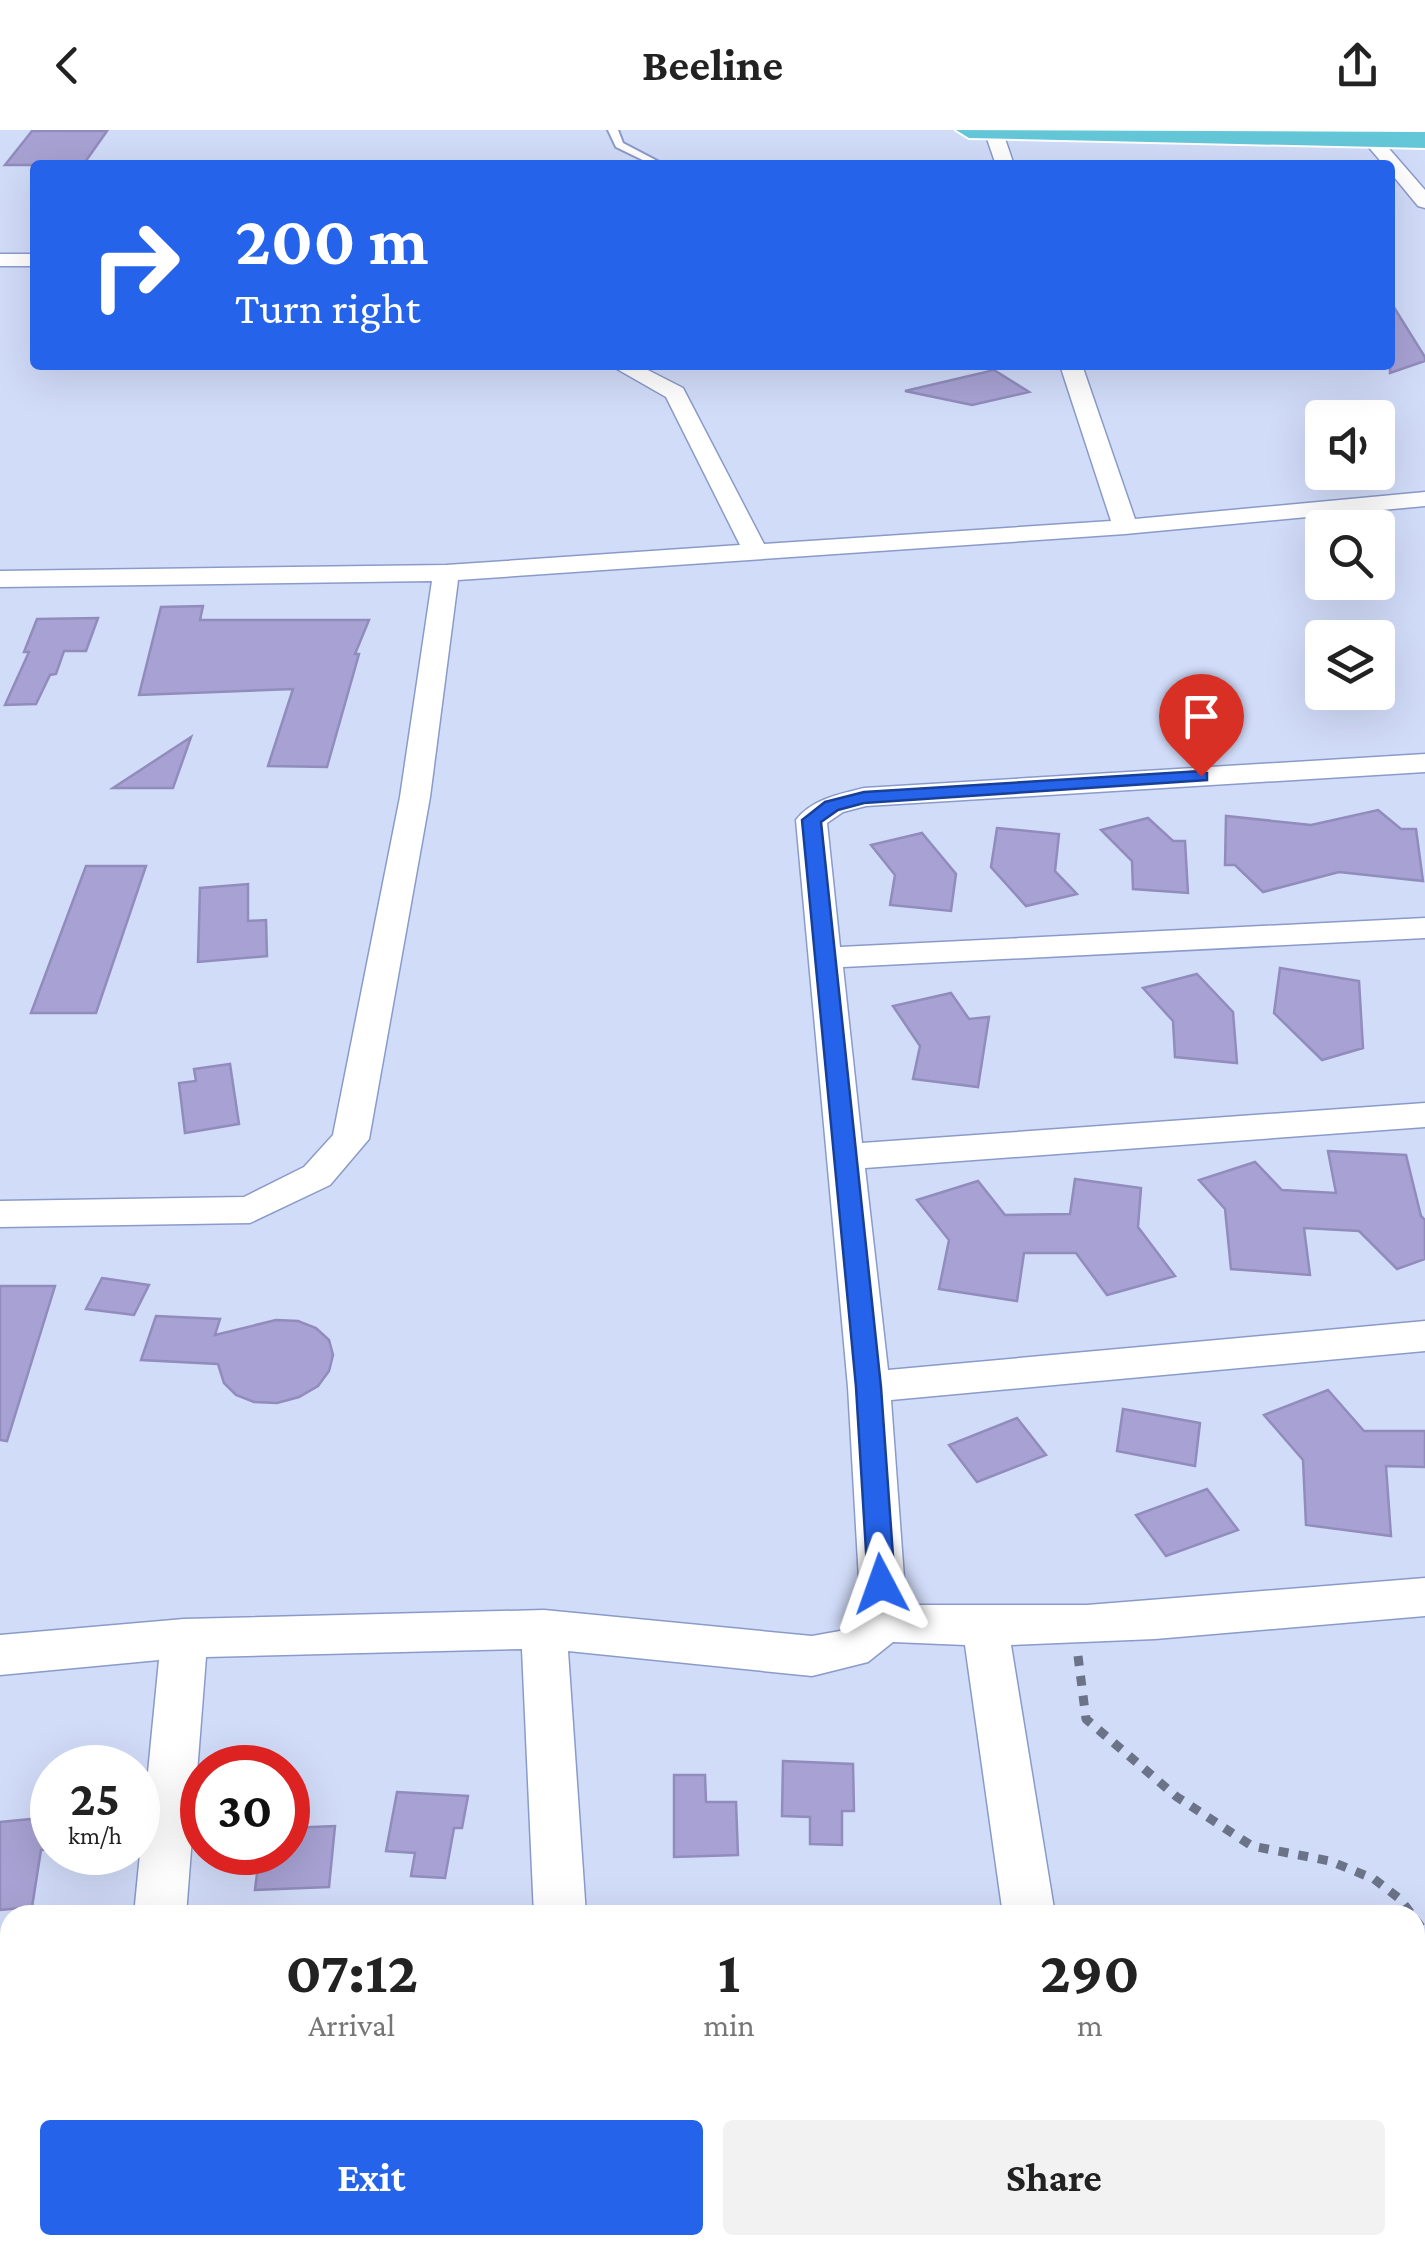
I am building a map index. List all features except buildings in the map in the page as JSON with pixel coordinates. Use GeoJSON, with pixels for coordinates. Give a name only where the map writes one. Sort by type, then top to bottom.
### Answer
{"type":"FeatureCollection","features":[{"type":"Feature","properties":{"kind":"highway"},"geometry":{"type":"LineString","coordinates":[[969,130],[1425,140]]}},
{"type":"Feature","properties":{"kind":"street"},"geometry":{"type":"LineString","coordinates":[[994,130],[1003,160]]}},
{"type":"Feature","properties":{"kind":"street"},"geometry":{"type":"LineString","coordinates":[[1372,140],[1389,160]]}},
{"type":"Feature","properties":{"kind":"street"},"geometry":{"type":"LineString","coordinates":[[1395,167],[1425,202]]}},
{"type":"Feature","properties":{"kind":"street"},"geometry":{"type":"LineString","coordinates":[[0,260],[30,260]]}},
{"type":"Feature","properties":{"kind":"street"},"geometry":{"type":"LineString","coordinates":[[631,370],[675,393],[754,550]]}},
{"type":"Feature","properties":{"kind":"street"},"geometry":{"type":"LineString","coordinates":[[1073,370],[1125,527]]}},
{"type":"Feature","properties":{"kind":"street"},"geometry":{"type":"LineString","coordinates":[[0,578],[446,573],[1125,527],[1425,500]]}},
{"type":"Feature","properties":{"kind":"street"},"geometry":{"type":"LineString","coordinates":[[0,1214],[250,1210],[317,1176],[351,1139],[415,798],[446,573]]}},
{"type":"Feature","properties":{"kind":"street"},"geometry":{"type":"LineString","coordinates":[[884,1623],[869,1387],[812,820],[832,806],[864,798],[1425,763]]}},
{"type":"Feature","properties":{"kind":"street"},"geometry":{"type":"LineString","coordinates":[[826,958],[1425,928]]}},
{"type":"Feature","properties":{"kind":"street"},"geometry":{"type":"LineString","coordinates":[[846,1158],[1425,1115]]}},
{"type":"Feature","properties":{"kind":"street"},"geometry":{"type":"LineString","coordinates":[[869,1387],[1425,1336]]}},
{"type":"Feature","properties":{"kind":"street"},"geometry":{"type":"LineString","coordinates":[[0,1655],[184,1638],[544,1629],[812,1656],[852,1648],[884,1623],[986,1629],[1074,1625],[1425,1597]]}},
{"type":"Feature","properties":{"kind":"street"},"geometry":{"type":"LineString","coordinates":[[544,1629],[559,1905]]}},
{"type":"Feature","properties":{"kind":"street"},"geometry":{"type":"LineString","coordinates":[[986,1629],[1027,1905]]}},
{"type":"Feature","properties":{"kind":"street"},"geometry":{"type":"LineString","coordinates":[[161,1905],[184,1638]]}},
{"type":"Feature","properties":{"kind":"lane"},"geometry":{"type":"LineString","coordinates":[[613,130],[619,145],[650,160]]}},
{"type":"Feature","properties":{"kind":"path"},"geometry":{"type":"LineString","coordinates":[[1074,1625],[1086,1719],[1176,1797],[1252,1846],[1330,1861],[1374,1879],[1405,1905]]}},
{"type":"Feature","properties":{"kind":"route"},"geometry":{"type":"LineString","coordinates":[[881,1584],[869,1387],[812,820],[832,806],[864,798],[1201,776]]}}]}
